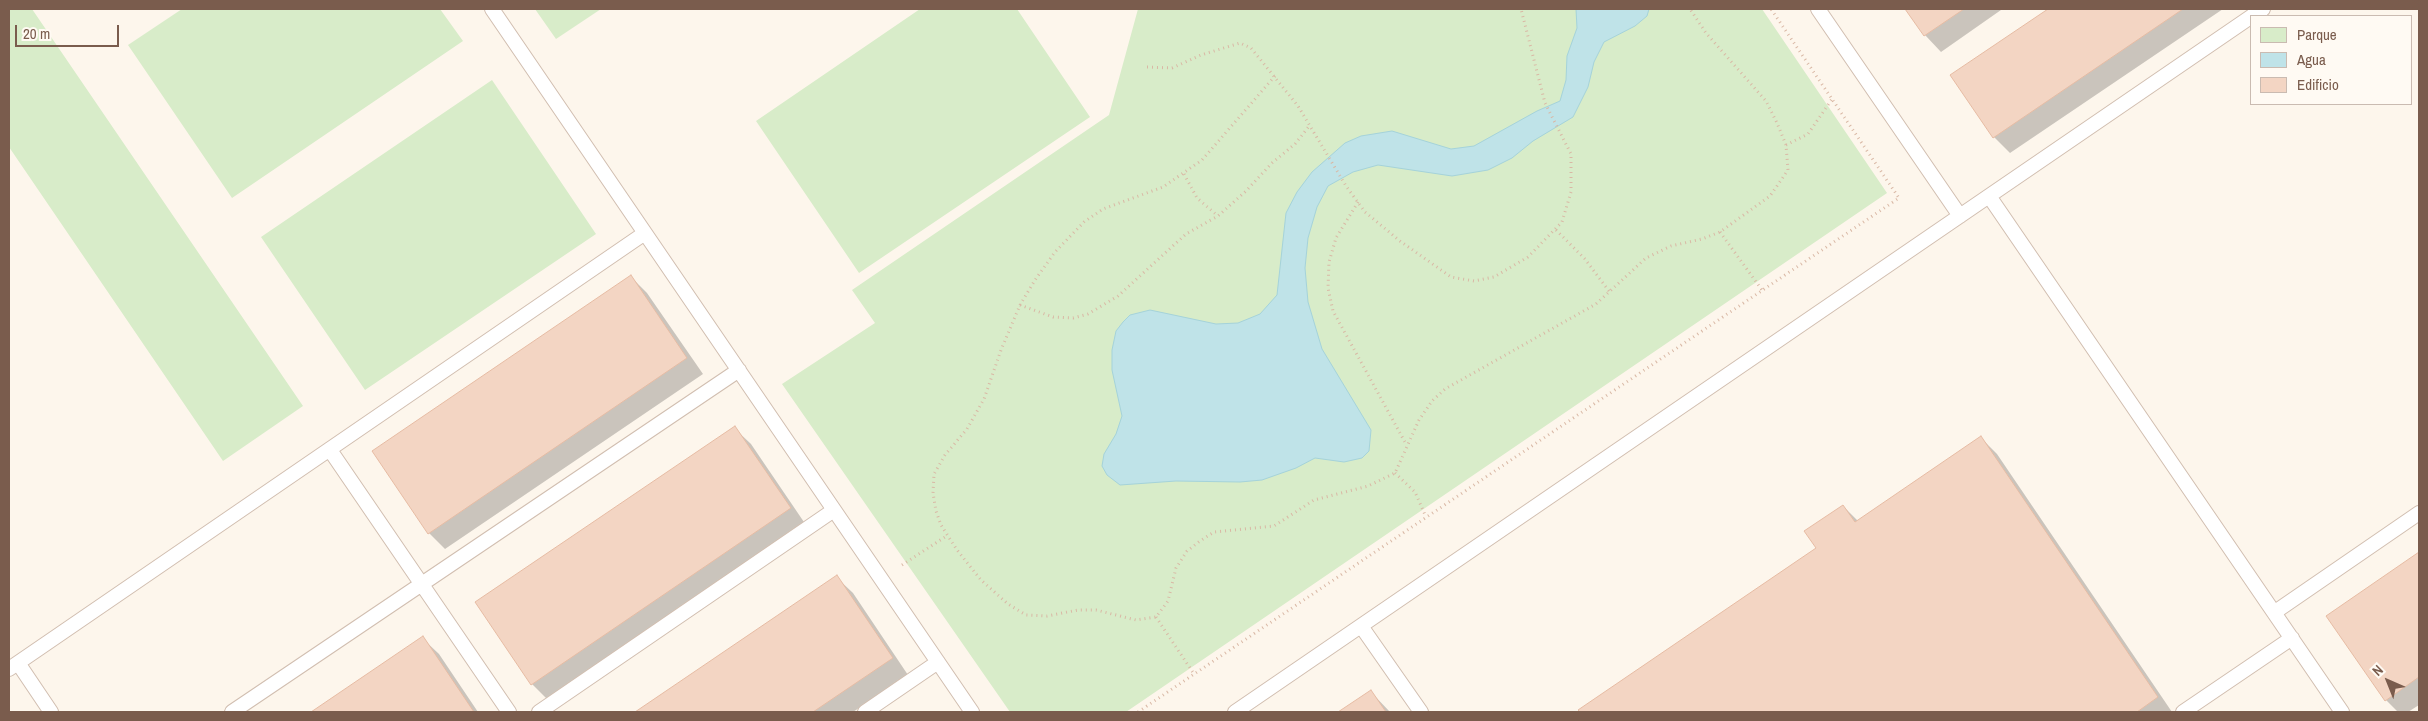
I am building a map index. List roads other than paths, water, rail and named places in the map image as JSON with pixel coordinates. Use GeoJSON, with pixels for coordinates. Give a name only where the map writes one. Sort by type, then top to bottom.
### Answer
{"type":"FeatureCollection","features":[{"type":"Feature","properties":{"kind":"lane"},"geometry":{"type":"LineString","coordinates":[[492,9],[972,712]]}},
{"type":"Feature","properties":{"kind":"lane"},"geometry":{"type":"LineString","coordinates":[[1818,9],[1960,216]]}},
{"type":"Feature","properties":{"kind":"lane"},"geometry":{"type":"LineString","coordinates":[[1234,712],[2250,17]]}},
{"type":"Feature","properties":{"kind":"lane"},"geometry":{"type":"LineString","coordinates":[[1989,196],[2342,712]]}},
{"type":"Feature","properties":{"kind":"lane"},"geometry":{"type":"LineString","coordinates":[[51,712],[13,666],[645,233]]}},
{"type":"Feature","properties":{"kind":"lane"},"geometry":{"type":"LineString","coordinates":[[232,712],[739,370]]}},
{"type":"Feature","properties":{"kind":"lane"},"geometry":{"type":"LineString","coordinates":[[330,450],[509,712]]}},
{"type":"Feature","properties":{"kind":"lane"},"geometry":{"type":"LineString","coordinates":[[540,712],[834,510]]}},
{"type":"Feature","properties":{"kind":"lane"},"geometry":{"type":"LineString","coordinates":[[2275,612],[2419,513]]}},
{"type":"Feature","properties":{"kind":"lane"},"geometry":{"type":"LineString","coordinates":[[1361,626],[1421,712]]}},
{"type":"Feature","properties":{"kind":"lane"},"geometry":{"type":"LineString","coordinates":[[2183,712],[2292,638]]}},
{"type":"Feature","properties":{"kind":"lane"},"geometry":{"type":"LineString","coordinates":[[865,712],[938,662]]}},
{"type":"Feature","properties":{"kind":"water"},"geometry":{"type":"Polygon","coordinates":[[[1576,9],[1649,9],[1647,16],[1635,26],[1604,42],[1594,62],[1588,87],[1573,117],[1533,141],[1512,158],[1488,170],[1452,176],[1378,165],[1353,172],[1328,186],[1317,207],[1308,238],[1305,268],[1308,302],[1322,349],[1371,430],[1369,451],[1362,458],[1344,462],[1315,458],[1296,468],[1262,480],[1240,482],[1176,481],[1120,485],[1107,475],[1102,466],[1104,454],[1116,434],[1122,416],[1112,370],[1112,350],[1116,331],[1130,315],[1150,310],[1216,324],[1238,323],[1260,314],[1277,295],[1286,213],[1297,192],[1312,172],[1345,143],[1361,136],[1392,131],[1451,149],[1474,146],[1537,111],[1560,101],[1566,80],[1567,56],[1577,28],[1576,9]]]}}]}
